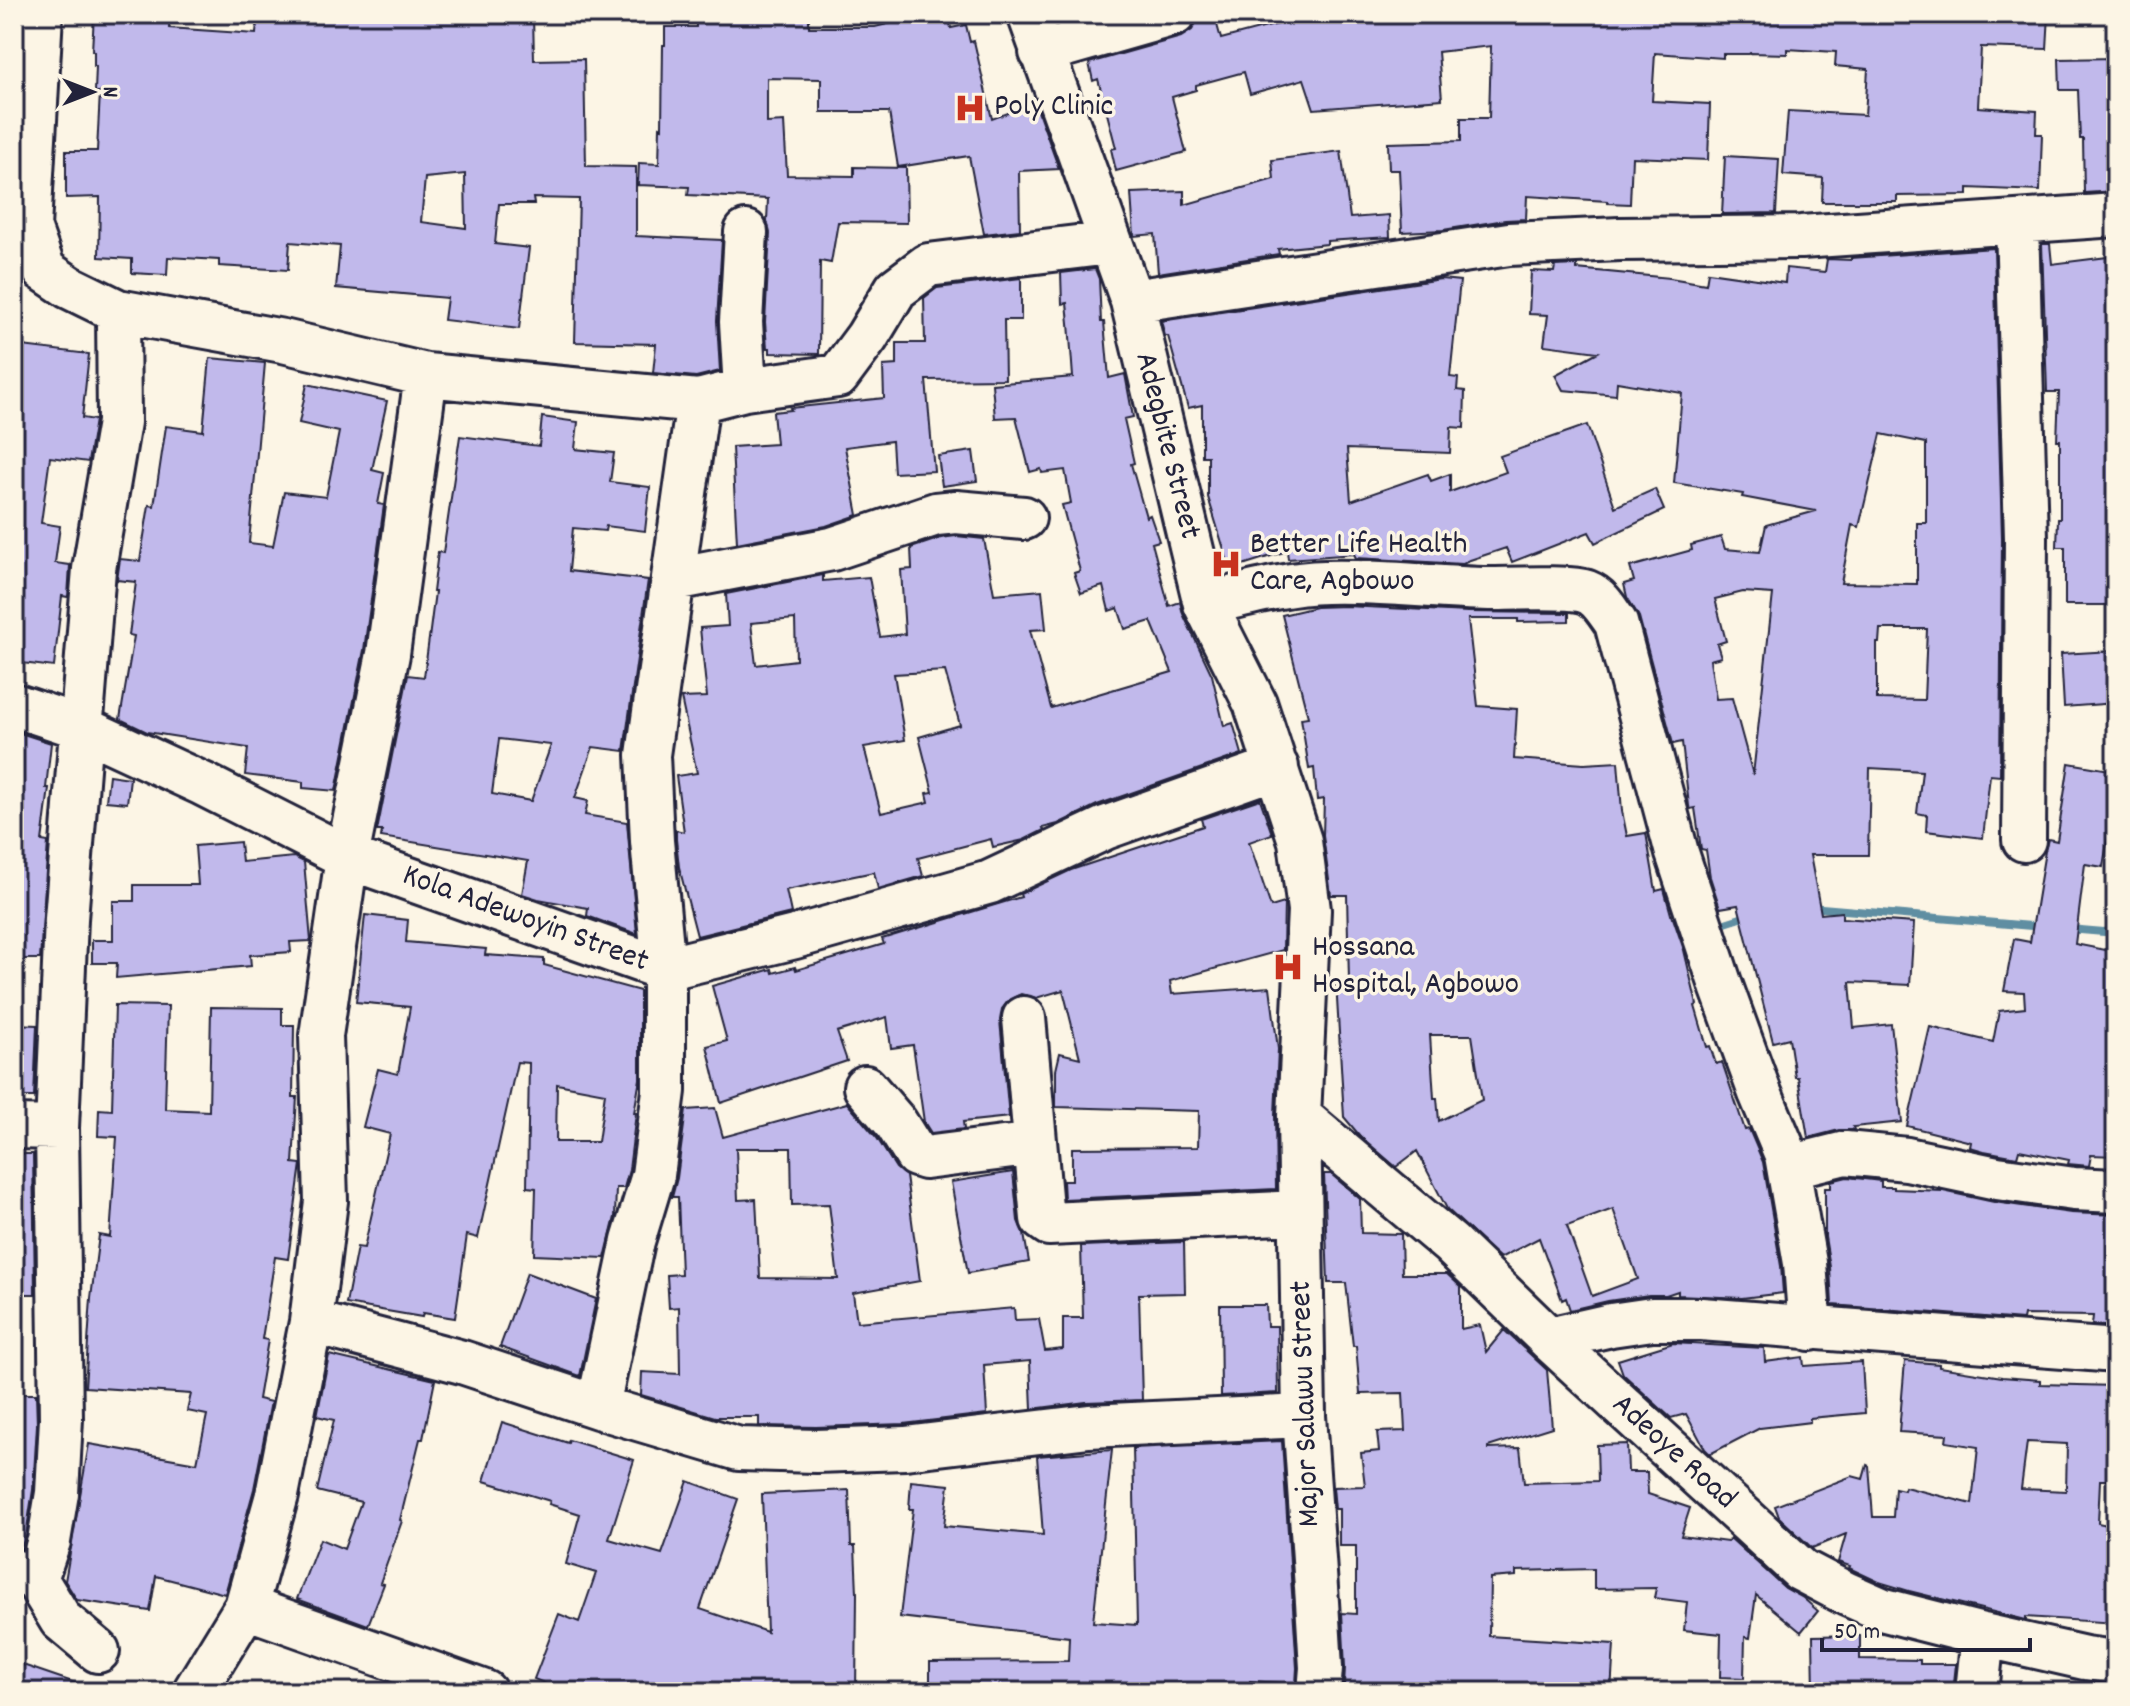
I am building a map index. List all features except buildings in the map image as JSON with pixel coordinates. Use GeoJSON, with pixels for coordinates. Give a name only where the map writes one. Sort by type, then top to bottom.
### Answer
{"type":"FeatureCollection","features":[{"type":"Feature","properties":{"kind":"street"},"geometry":{"type":"LineString","coordinates":[[41,14],[29,227],[44,270],[69,287],[118,311],[283,341],[426,375],[698,401],[745,389],[838,376],[867,337],[896,289],[928,265],[1110,243]]}},
{"type":"Feature","properties":{"kind":"street"},"geometry":{"type":"LineString","coordinates":[[1035,33],[1174,14]]}},
{"type":"Feature","properties":{"kind":"street","name":"Adegbite Street"},"geometry":{"type":"LineString","coordinates":[[1035,33],[1132,301],[1205,604],[1255,703],[1300,841],[1309,910],[1299,1116]]}},
{"type":"Feature","properties":{"kind":"street"},"geometry":{"type":"LineString","coordinates":[[1132,301],[1509,244],[1801,237],[2116,215]]}},
{"type":"Feature","properties":{"kind":"street"},"geometry":{"type":"LineString","coordinates":[[2017,223],[2026,538],[2024,840]]}},
{"type":"Feature","properties":{"kind":"street"},"geometry":{"type":"LineString","coordinates":[[745,389],[741,322],[746,232]]}},
{"type":"Feature","properties":{"kind":"street"},"geometry":{"type":"LineString","coordinates":[[98,1651],[61,1620],[25,1575],[49,1541],[57,1493],[61,1419],[57,1128],[66,919],[94,569],[119,422],[118,311]]}},
{"type":"Feature","properties":{"kind":"street"},"geometry":{"type":"LineString","coordinates":[[194,1692],[246,1607],[277,1495],[311,1322],[326,1201],[321,1036],[347,857],[388,654],[426,375]]}},
{"type":"Feature","properties":{"kind":"street"},"geometry":{"type":"LineString","coordinates":[[598,1407],[633,1241],[653,1175],[664,1091],[664,969],[652,841],[648,755],[698,401]]}},
{"type":"Feature","properties":{"kind":"street"},"geometry":{"type":"LineString","coordinates":[[674,579],[832,549],[936,514],[956,512],[1024,518]]}},
{"type":"Feature","properties":{"kind":"street"},"geometry":{"type":"LineString","coordinates":[[1205,604],[1285,585],[1322,582],[1586,591],[1600,601],[1616,623],[1677,853],[1721,986],[1786,1155],[1805,1263],[1810,1329]]}},
{"type":"Feature","properties":{"kind":"street","name":"Kola Adewoyin Street"},"geometry":{"type":"LineString","coordinates":[[14,705],[80,727],[203,784],[347,857],[664,969],[795,937],[990,882],[1105,828],[1277,767]]}},
{"type":"Feature","properties":{"kind":"street"},"geometry":{"type":"LineString","coordinates":[[1024,1018],[1042,1219],[1049,1224],[1300,1212]]}},
{"type":"Feature","properties":{"kind":"street"},"geometry":{"type":"LineString","coordinates":[[865,1087],[896,1123],[916,1155],[925,1158],[1035,1144]]}},
{"type":"Feature","properties":{"kind":"street","name":"Major Salawu Street"},"geometry":{"type":"LineString","coordinates":[[1299,1116],[1304,1416],[1321,1668],[1319,1692]]}},
{"type":"Feature","properties":{"kind":"street","name":"Adeoye Road"},"geometry":{"type":"LineString","coordinates":[[1299,1116],[1451,1244],[1549,1339],[1801,1570],[1881,1609],[1983,1635],[2116,1662]]}},
{"type":"Feature","properties":{"kind":"street"},"geometry":{"type":"LineString","coordinates":[[14,1127],[57,1128]]}},
{"type":"Feature","properties":{"kind":"street"},"geometry":{"type":"LineString","coordinates":[[1789,1167],[1845,1153],[1907,1159],[1997,1178],[2074,1189],[2116,1191]]}},
{"type":"Feature","properties":{"kind":"street"},"geometry":{"type":"LineString","coordinates":[[1549,1339],[1652,1319],[1701,1319],[2116,1351]]}},
{"type":"Feature","properties":{"kind":"street"},"geometry":{"type":"LineString","coordinates":[[311,1322],[462,1362],[739,1449],[816,1451],[905,1448],[1089,1426],[1304,1416]]}},
{"type":"Feature","properties":{"kind":"street"},"geometry":{"type":"LineString","coordinates":[[246,1607],[485,1692]]}},
{"type":"Feature","properties":{"kind":"street"},"geometry":{"type":"LineString","coordinates":[[1977,1692],[1983,1635]]}},
{"type":"Feature","properties":{"kind":"waterway"},"geometry":{"type":"LineString","coordinates":[[1810,907],[2044,927]]}},
{"type":"Feature","properties":{"kind":"waterway"},"geometry":{"type":"LineString","coordinates":[[1713,927],[1750,915]]}},
{"type":"Feature","properties":{"kind":"waterway"},"geometry":{"type":"LineString","coordinates":[[2069,929],[2116,930]]}},
{"type":"Feature","properties":{"kind":"place","name":"Poly Clinic"},"geometry":{"type":"Point","coordinates":[970,108]}},
{"type":"Feature","properties":{"kind":"place","name":"Better Life Health Care, Agbowo"},"geometry":{"type":"Point","coordinates":[1226,564]}},
{"type":"Feature","properties":{"kind":"place","name":"Hossana Hospital, Agbowo"},"geometry":{"type":"Point","coordinates":[1288,967]}}]}
